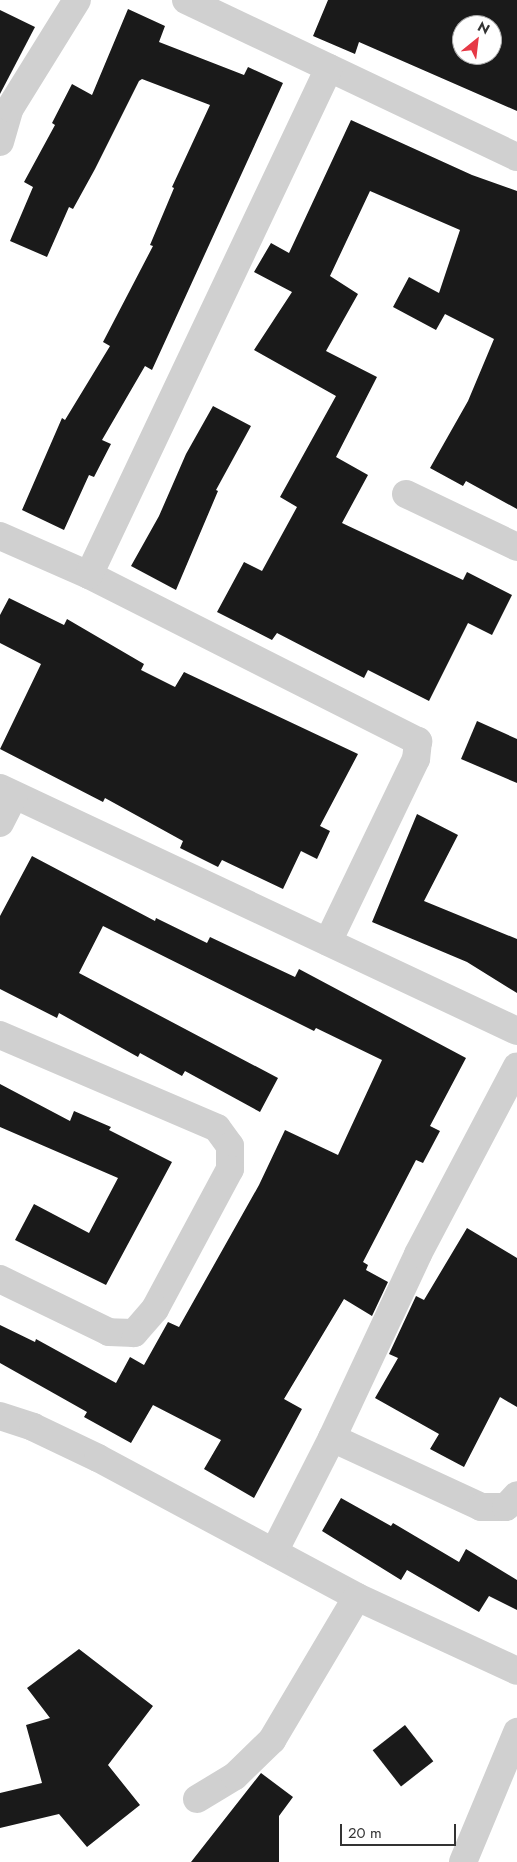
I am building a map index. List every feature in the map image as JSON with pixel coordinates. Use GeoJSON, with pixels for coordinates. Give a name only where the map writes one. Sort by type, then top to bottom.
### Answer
{"type":"FeatureCollection","features":[{"type":"Feature","properties":{"kind":"street"},"geometry":{"type":"LineString","coordinates":[[0,142],[10,108],[77,0]]}},
{"type":"Feature","properties":{"kind":"street"},"geometry":{"type":"LineString","coordinates":[[186,0],[517,157]]}},
{"type":"Feature","properties":{"kind":"street"},"geometry":{"type":"LineString","coordinates":[[89,576],[329,68]]}},
{"type":"Feature","properties":{"kind":"street"},"geometry":{"type":"LineString","coordinates":[[406,494],[517,547]]}},
{"type":"Feature","properties":{"kind":"street"},"geometry":{"type":"LineString","coordinates":[[0,536],[89,576],[418,741],[416,760],[328,942]]}},
{"type":"Feature","properties":{"kind":"street"},"geometry":{"type":"LineString","coordinates":[[0,824],[7,791],[517,1031]]}},
{"type":"Feature","properties":{"kind":"street"},"geometry":{"type":"LineString","coordinates":[[0,1036],[217,1128],[230,1146],[230,1169],[155,1309],[134,1333],[109,1332],[0,1279]]}},
{"type":"Feature","properties":{"kind":"street"},"geometry":{"type":"LineString","coordinates":[[274,1552],[332,1438],[418,1254],[517,1066]]}},
{"type":"Feature","properties":{"kind":"street"},"geometry":{"type":"LineString","coordinates":[[0,1416],[33,1427],[98,1458],[357,1596],[517,1671]]}},
{"type":"Feature","properties":{"kind":"street"},"geometry":{"type":"LineString","coordinates":[[332,1438],[481,1507],[506,1507],[517,1495]]}},
{"type":"Feature","properties":{"kind":"street"},"geometry":{"type":"LineString","coordinates":[[197,1799],[235,1776],[272,1740],[357,1596]]}},
{"type":"Feature","properties":{"kind":"street"},"geometry":{"type":"LineString","coordinates":[[463,1862],[517,1732]]}},
{"type":"Feature","properties":{"kind":"building"},"geometry":{"type":"Polygon","coordinates":[[[328,0],[517,0],[517,111],[359,42],[355,54],[313,36],[328,0]]]}},
{"type":"Feature","properties":{"kind":"building"},"geometry":{"type":"Polygon","coordinates":[[[128,9],[165,26],[159,42],[244,75],[248,67],[283,83],[152,370],[145,366],[102,440],[111,444],[94,477],[89,475],[64,530],[22,510],[62,418],[65,420],[110,346],[103,342],[153,246],[150,245],[174,188],[172,187],[210,105],[142,79],[139,81],[73,209],[69,207],[47,257],[10,241],[33,187],[24,182],[55,125],[52,123],[72,84],[92,95],[128,9]]]}},
{"type":"Feature","properties":{"kind":"building"},"geometry":{"type":"Polygon","coordinates":[[[0,10],[35,27],[0,94],[0,10]]]}},
{"type":"Feature","properties":{"kind":"building"},"geometry":{"type":"Polygon","coordinates":[[[351,120],[472,175],[517,191],[517,509],[466,481],[463,486],[430,468],[468,401],[494,339],[445,314],[436,330],[393,307],[409,277],[439,293],[460,230],[370,191],[330,276],[358,294],[326,351],[377,377],[336,457],[368,475],[342,523],[463,580],[467,572],[512,595],[492,635],[468,623],[429,701],[368,670],[364,678],[277,633],[272,640],[217,612],[244,562],[262,571],[297,507],[280,497],[336,396],[254,350],[292,292],[254,272],[271,243],[289,253],[351,120]]]}},
{"type":"Feature","properties":{"kind":"building"},"geometry":{"type":"Polygon","coordinates":[[[213,406],[251,426],[216,490],[218,491],[176,590],[131,566],[159,516],[186,454],[213,406]]]}},
{"type":"Feature","properties":{"kind":"building"},"geometry":{"type":"Polygon","coordinates":[[[9,598],[64,625],[67,619],[144,664],[141,670],[175,687],[184,672],[358,754],[320,826],[330,831],[317,859],[301,851],[283,889],[222,860],[218,867],[180,848],[183,841],[105,798],[103,802],[0,749],[41,664],[0,643],[0,615],[9,598]]]}},
{"type":"Feature","properties":{"kind":"building"},"geometry":{"type":"Polygon","coordinates":[[[477,721],[517,739],[517,783],[461,759],[477,721]]]}},
{"type":"Feature","properties":{"kind":"building"},"geometry":{"type":"Polygon","coordinates":[[[417,814],[458,835],[424,901],[517,939],[517,993],[467,962],[372,922],[417,814]]]}},
{"type":"Feature","properties":{"kind":"building"},"geometry":{"type":"Polygon","coordinates":[[[32,856],[155,921],[156,918],[207,943],[210,937],[295,977],[299,969],[466,1058],[430,1126],[440,1131],[423,1163],[416,1160],[363,1262],[368,1265],[366,1270],[388,1282],[372,1316],[344,1299],[284,1399],[302,1409],[254,1498],[204,1469],[221,1440],[153,1405],[131,1443],[84,1417],[87,1412],[0,1363],[0,1325],[35,1342],[36,1339],[116,1383],[130,1357],[144,1365],[168,1322],[179,1327],[259,1185],[285,1130],[338,1155],[382,1060],[316,1028],[314,1031],[103,926],[79,973],[278,1078],[260,1112],[185,1071],[182,1076],[140,1053],[138,1057],[59,1013],[57,1018],[0,989],[0,916],[32,856]]]}},
{"type":"Feature","properties":{"kind":"building"},"geometry":{"type":"Polygon","coordinates":[[[0,1084],[70,1121],[74,1111],[111,1127],[109,1130],[172,1162],[106,1285],[15,1240],[34,1204],[89,1233],[118,1178],[0,1127],[0,1084]]]}},
{"type":"Feature","properties":{"kind":"building"},"geometry":{"type":"Polygon","coordinates":[[[467,1228],[517,1258],[517,1407],[500,1397],[464,1467],[430,1449],[439,1434],[375,1398],[398,1358],[389,1354],[416,1296],[424,1300],[467,1228]]]}},
{"type":"Feature","properties":{"kind":"building"},"geometry":{"type":"Polygon","coordinates":[[[341,1498],[391,1526],[393,1523],[459,1562],[466,1549],[517,1580],[517,1610],[489,1596],[479,1612],[407,1570],[401,1580],[322,1531],[341,1498]]]}},
{"type":"Feature","properties":{"kind":"building"},"geometry":{"type":"Polygon","coordinates":[[[79,1649],[153,1706],[108,1765],[140,1805],[87,1847],[59,1814],[0,1828],[0,1793],[42,1783],[26,1725],[50,1718],[27,1688],[79,1649]]]}},
{"type":"Feature","properties":{"kind":"building"},"geometry":{"type":"Polygon","coordinates":[[[405,1725],[433,1761],[401,1786],[373,1750],[405,1725]]]}},
{"type":"Feature","properties":{"kind":"building"},"geometry":{"type":"Polygon","coordinates":[[[261,1773],[293,1797],[279,1816],[279,1862],[191,1862],[261,1773]]]}}]}
